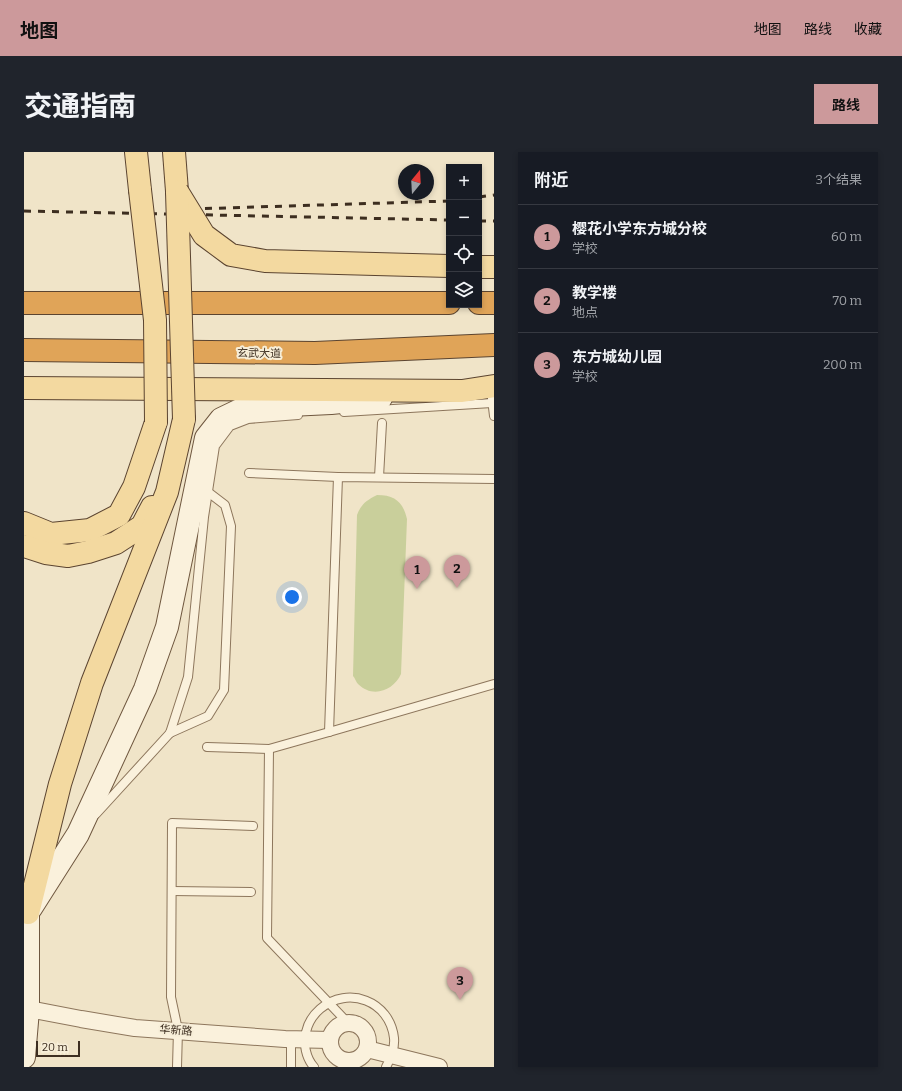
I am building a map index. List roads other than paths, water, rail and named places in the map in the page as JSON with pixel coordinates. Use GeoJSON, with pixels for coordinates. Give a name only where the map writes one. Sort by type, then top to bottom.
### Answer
{"type":"FeatureCollection","features":[{"type":"Feature","properties":{"kind":"highway"},"geometry":{"type":"LineString","coordinates":[[24,303],[446,303]]}},
{"type":"Feature","properties":{"kind":"highway"},"geometry":{"type":"LineString","coordinates":[[482,303],[494,303]]}},
{"type":"Feature","properties":{"kind":"highway","name":"玄武大道"},"geometry":{"type":"LineString","coordinates":[[24,350],[315,353],[494,345]]}},
{"type":"Feature","properties":{"kind":"main road"},"geometry":{"type":"LineString","coordinates":[[24,523],[51,534],[90,530],[119,515],[134,486],[156,422],[155,320],[136,152]]}},
{"type":"Feature","properties":{"kind":"main road"},"geometry":{"type":"LineString","coordinates":[[26,907],[60,784],[92,683],[167,492],[184,419],[177,191],[174,152]]}},
{"type":"Feature","properties":{"kind":"main road"},"geometry":{"type":"LineString","coordinates":[[177,191],[204,235],[231,255],[265,261],[446,266]]}},
{"type":"Feature","properties":{"kind":"main road"},"geometry":{"type":"LineString","coordinates":[[482,267],[494,267]]}},
{"type":"Feature","properties":{"kind":"main road"},"geometry":{"type":"LineString","coordinates":[[24,388],[492,392]]}},
{"type":"Feature","properties":{"kind":"main road"},"geometry":{"type":"LineString","coordinates":[[24,402],[52,389]]}},
{"type":"Feature","properties":{"kind":"main road"},"geometry":{"type":"LineString","coordinates":[[24,546],[46,553],[68,556],[88,552],[116,543],[142,526],[172,469]]}},
{"type":"Feature","properties":{"kind":"main road"},"geometry":{"type":"LineString","coordinates":[[24,883],[26,907]]}},
{"type":"Feature","properties":{"kind":"street"},"geometry":{"type":"LineString","coordinates":[[24,1057],[26,1009],[26,907],[78,834],[145,689],[167,627],[206,438],[221,419],[246,407],[330,403],[462,391]]}},
{"type":"Feature","properties":{"kind":"street","name":"华新路"},"geometry":{"type":"LineString","coordinates":[[26,1009],[136,1028],[330,1040]]}},
{"type":"Feature","properties":{"kind":"street"},"geometry":{"type":"LineString","coordinates":[[348,1023],[356,1024],[364,1030],[368,1042],[367,1049],[360,1058],[354,1061],[346,1061],[335,1056],[330,1047],[330,1040],[334,1029],[348,1023]]}},
{"type":"Feature","properties":{"kind":"street"},"geometry":{"type":"LineString","coordinates":[[367,1049],[389,1061],[435,1067]]}},
{"type":"Feature","properties":{"kind":"lane"},"geometry":{"type":"LineString","coordinates":[[338,413],[492,392],[494,416]]}},
{"type":"Feature","properties":{"kind":"lane"},"geometry":{"type":"LineString","coordinates":[[170,733],[188,677],[206,492],[215,446],[230,426],[248,419],[308,415]]}},
{"type":"Feature","properties":{"kind":"lane"},"geometry":{"type":"LineString","coordinates":[[379,477],[382,422]]}},
{"type":"Feature","properties":{"kind":"lane"},"geometry":{"type":"LineString","coordinates":[[250,473],[338,477],[494,479]]}},
{"type":"Feature","properties":{"kind":"lane"},"geometry":{"type":"LineString","coordinates":[[329,732],[338,477]]}},
{"type":"Feature","properties":{"kind":"lane"},"geometry":{"type":"LineString","coordinates":[[78,834],[170,733],[208,716],[224,690],[231,526],[225,505],[206,492]]}},
{"type":"Feature","properties":{"kind":"lane"},"geometry":{"type":"LineString","coordinates":[[207,747],[269,749],[494,684]]}},
{"type":"Feature","properties":{"kind":"lane"},"geometry":{"type":"LineString","coordinates":[[269,749],[267,938],[348,1023]]}},
{"type":"Feature","properties":{"kind":"lane"},"geometry":{"type":"LineString","coordinates":[[177,1067],[178,1030],[171,997],[172,823],[253,826]]}},
{"type":"Feature","properties":{"kind":"lane"},"geometry":{"type":"LineString","coordinates":[[172,891],[251,892]]}},
{"type":"Feature","properties":{"kind":"lane"},"geometry":{"type":"LineString","coordinates":[[291,1067],[298,1039],[306,1029],[314,1014],[328,1002],[342,998],[357,998],[370,1002],[383,1012],[391,1024],[394,1039],[389,1061]]}},
{"type":"Feature","properties":{"kind":"lane"},"geometry":{"type":"LineString","coordinates":[[298,1039],[305,1045],[310,1062],[314,1067]]}},
{"type":"Feature","properties":{"kind":"railway"},"geometry":{"type":"LineString","coordinates":[[482,197],[494,195]]}},
{"type":"Feature","properties":{"kind":"railway"},"geometry":{"type":"LineString","coordinates":[[191,209],[446,201]]}},
{"type":"Feature","properties":{"kind":"railway"},"geometry":{"type":"LineString","coordinates":[[24,211],[446,220]]}},
{"type":"Feature","properties":{"kind":"railway"},"geometry":{"type":"LineString","coordinates":[[482,221],[494,221]]}},
{"type":"Feature","properties":{"kind":"place","name":"教学楼"},"geometry":{"type":"Point","coordinates":[457,588]}},
{"type":"Feature","properties":{"kind":"place","name":"樱花小学东方城分校"},"geometry":{"type":"Point","coordinates":[417,589]}},
{"type":"Feature","properties":{"kind":"place","name":"东方城幼儿园"},"geometry":{"type":"Point","coordinates":[460,1000]}}]}
